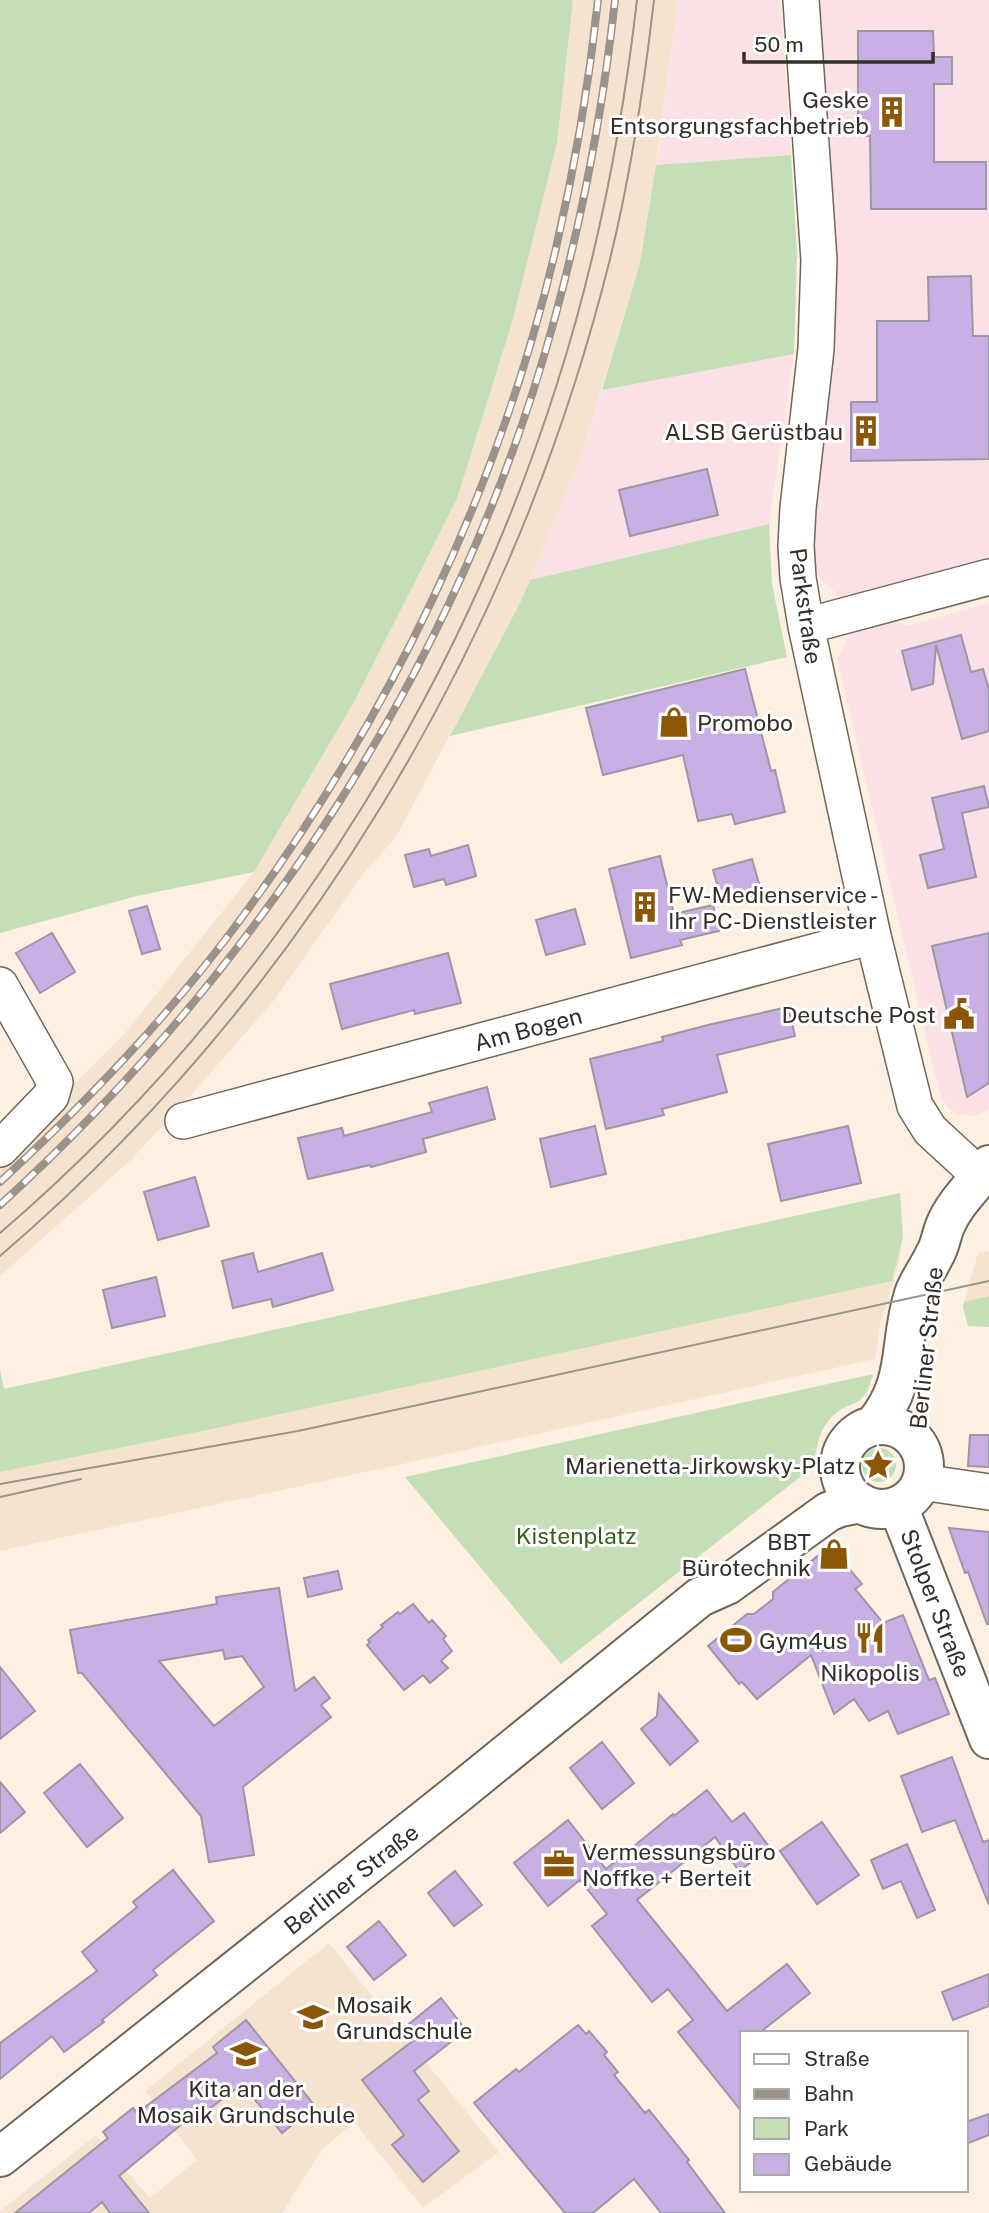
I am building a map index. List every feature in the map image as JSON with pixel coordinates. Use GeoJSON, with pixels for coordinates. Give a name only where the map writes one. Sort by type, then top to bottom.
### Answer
{"type":"FeatureCollection","features":[{"type":"Feature","properties":{"kind":"main road","name":"Berliner Straße"},"geometry":{"type":"LineString","coordinates":[[874,1425],[893,1398],[900,1376],[910,1306],[922,1276],[936,1254],[945,1226],[960,1200],[986,1169]]}},
{"type":"Feature","properties":{"kind":"main road","name":"Berliner Straße"},"geometry":{"type":"LineString","coordinates":[[916,1442],[916,1421],[934,1311],[936,1254]]}},
{"type":"Feature","properties":{"kind":"main road"},"geometry":{"type":"LineString","coordinates":[[874,1425],[898,1427],[916,1442],[924,1462],[893,1497],[847,1489],[842,1480],[841,1460],[852,1437],[862,1429],[874,1425]]}},
{"type":"Feature","properties":{"kind":"main road","name":"Berliner Straße"},"geometry":{"type":"LineString","coordinates":[[700,1597],[716,1572],[824,1483],[841,1460]]}},
{"type":"Feature","properties":{"kind":"main road","name":"Berliner Straße"},"geometry":{"type":"LineString","coordinates":[[0,2157],[700,1597],[727,1585],[828,1512],[840,1507],[893,1497]]}},
{"type":"Feature","properties":{"kind":"main road","name":"Stolper Straße"},"geometry":{"type":"LineString","coordinates":[[893,1497],[989,1739]]}},
{"type":"Feature","properties":{"kind":"street","name":"Parkstraße"},"geometry":{"type":"LineString","coordinates":[[801,0],[819,260],[816,349],[797,527],[798,578],[873,936],[918,1114],[930,1130],[986,1169]]}},
{"type":"Feature","properties":{"kind":"street"},"geometry":{"type":"LineString","coordinates":[[806,626],[989,577]]}},
{"type":"Feature","properties":{"kind":"street","name":"Am Bogen"},"geometry":{"type":"LineString","coordinates":[[183,1121],[873,936]]}},
{"type":"Feature","properties":{"kind":"street"},"geometry":{"type":"LineString","coordinates":[[0,985],[55,1082],[51,1096],[0,1149]]}},
{"type":"Feature","properties":{"kind":"street"},"geometry":{"type":"LineString","coordinates":[[893,1497],[989,1492]]}},
{"type":"Feature","properties":{"kind":"shaded area"},"geometry":{"type":"Polygon","coordinates":[[[573,0],[678,0],[640,263],[580,460],[520,603],[396,837],[363,874],[275,999],[131,1160],[0,1276],[0,1158],[125,1033],[254,872],[354,702],[457,499],[513,319],[557,143],[573,0]]]}},
{"type":"Feature","properties":{"kind":"shaded area"},"geometry":{"type":"Polygon","coordinates":[[[678,0],[780,0],[791,155],[657,165],[678,0]]]}},
{"type":"Feature","properties":{"kind":"shaded area"},"geometry":{"type":"Polygon","coordinates":[[[819,0],[989,0],[989,559],[842,599],[818,576],[813,555],[821,451],[829,391],[836,280],[835,227],[819,0]]]}},
{"type":"Feature","properties":{"kind":"shaded area"},"geometry":{"type":"Polygon","coordinates":[[[794,354],[769,524],[530,580],[580,460],[602,390],[794,354]]]}},
{"type":"Feature","properties":{"kind":"shaded area"},"geometry":{"type":"Polygon","coordinates":[[[989,603],[989,1109],[975,1116],[959,1115],[948,1108],[941,1096],[837,659],[852,630],[893,619],[906,626],[989,603]]]}},
{"type":"Feature","properties":{"kind":"shaded area"},"geometry":{"type":"Polygon","coordinates":[[[900,1193],[903,1236],[899,1263],[881,1321],[875,1359],[0,1551],[0,1369],[4,1389],[900,1193]]]}},
{"type":"Feature","properties":{"kind":"shaded area"},"geometry":{"type":"Polygon","coordinates":[[[989,1251],[989,1296],[964,1302],[978,1253],[989,1251]]]}},
{"type":"Feature","properties":{"kind":"shaded area","name":"Mosaik Grundschule"},"geometry":{"type":"Polygon","coordinates":[[[329,1943],[499,2152],[423,2208],[354,2122],[321,2151],[282,2213],[0,2213],[96,2135],[150,2198],[197,2160],[145,2091],[329,1943]]]}},
{"type":"Feature","properties":{"kind":"green space"},"geometry":{"type":"Polygon","coordinates":[[[0,0],[573,0],[557,143],[513,319],[457,499],[354,702],[254,872],[137,896],[0,933],[0,0]]]}},
{"type":"Feature","properties":{"kind":"green space"},"geometry":{"type":"Polygon","coordinates":[[[791,155],[797,253],[794,354],[602,390],[640,263],[656,165],[791,155]]]}},
{"type":"Feature","properties":{"kind":"green space"},"geometry":{"type":"Polygon","coordinates":[[[769,524],[772,584],[787,657],[450,736],[530,580],[769,524]]]}},
{"type":"Feature","properties":{"kind":"green space"},"geometry":{"type":"Polygon","coordinates":[[[900,1193],[903,1236],[892,1281],[212,1429],[0,1472],[0,1369],[4,1389],[900,1193]]]}},
{"type":"Feature","properties":{"kind":"green space"},"geometry":{"type":"Polygon","coordinates":[[[989,1296],[989,1327],[968,1326],[964,1302],[989,1296]]]}},
{"type":"Feature","properties":{"kind":"green space","name":"Kistenplatz"},"geometry":{"type":"Polygon","coordinates":[[[873,1374],[865,1395],[843,1408],[825,1426],[813,1467],[561,1664],[405,1477],[873,1374]]]}},
{"type":"Feature","properties":{"kind":"green space","name":"Marienetta-Jirkowsky-Platz"},"geometry":{"type":"Polygon","coordinates":[[[879,1448],[891,1453],[896,1465],[891,1477],[879,1482],[867,1477],[862,1465],[867,1453],[879,1448]]]}},
{"type":"Feature","properties":{"kind":"building"},"geometry":{"type":"Polygon","coordinates":[[[858,31],[933,31],[934,57],[952,57],[952,84],[934,84],[934,162],[986,162],[986,209],[871,209],[870,136],[858,136],[858,31]]]}},
{"type":"Feature","properties":{"kind":"building"},"geometry":{"type":"Polygon","coordinates":[[[971,276],[973,336],[989,336],[989,459],[851,461],[851,402],[877,402],[877,321],[929,321],[928,277],[971,276]]]}},
{"type":"Feature","properties":{"kind":"building"},"geometry":{"type":"Polygon","coordinates":[[[707,469],[718,515],[630,536],[619,490],[707,469]]]}},
{"type":"Feature","properties":{"kind":"building"},"geometry":{"type":"Polygon","coordinates":[[[961,635],[971,672],[983,669],[989,690],[989,731],[962,739],[936,645],[933,684],[912,690],[902,651],[961,635]]]}},
{"type":"Feature","properties":{"kind":"building","name":"Promobo"},"geometry":{"type":"Polygon","coordinates":[[[745,669],[771,771],[775,770],[785,812],[735,824],[732,814],[698,821],[683,755],[603,775],[586,708],[745,669]]]}},
{"type":"Feature","properties":{"kind":"building"},"geometry":{"type":"Polygon","coordinates":[[[984,786],[989,807],[962,813],[976,877],[928,888],[920,855],[944,849],[932,798],[984,786]]]}},
{"type":"Feature","properties":{"kind":"building"},"geometry":{"type":"Polygon","coordinates":[[[468,845],[476,876],[446,885],[444,879],[414,887],[405,855],[429,849],[431,856],[468,845]]]}},
{"type":"Feature","properties":{"kind":"building","name":"FW-Medienservice - Ihr PC-Dienstleister"},"geometry":{"type":"Polygon","coordinates":[[[660,856],[674,914],[713,905],[719,931],[680,940],[682,945],[631,958],[609,869],[660,856]]]}},
{"type":"Feature","properties":{"kind":"building"},"geometry":{"type":"Polygon","coordinates":[[[752,859],[762,894],[723,905],[713,870],[752,859]]]}},
{"type":"Feature","properties":{"kind":"building"},"geometry":{"type":"Polygon","coordinates":[[[147,906],[160,949],[142,954],[129,911],[147,906]]]}},
{"type":"Feature","properties":{"kind":"building"},"geometry":{"type":"Polygon","coordinates":[[[575,909],[585,944],[546,955],[536,920],[575,909]]]}},
{"type":"Feature","properties":{"kind":"building"},"geometry":{"type":"Polygon","coordinates":[[[52,933],[75,972],[40,993],[16,953],[52,933]]]}},
{"type":"Feature","properties":{"kind":"building"},"geometry":{"type":"Polygon","coordinates":[[[989,933],[989,1083],[967,1097],[932,946],[989,933]]]}},
{"type":"Feature","properties":{"kind":"building"},"geometry":{"type":"Polygon","coordinates":[[[448,953],[461,1003],[415,1014],[414,1010],[342,1029],[330,984],[448,953]]]}},
{"type":"Feature","properties":{"kind":"building"},"geometry":{"type":"Polygon","coordinates":[[[788,1007],[795,1036],[717,1055],[727,1092],[662,1109],[664,1115],[606,1129],[590,1059],[663,1041],[662,1037],[788,1007]]]}},
{"type":"Feature","properties":{"kind":"building"},"geometry":{"type":"Polygon","coordinates":[[[487,1087],[495,1119],[423,1139],[426,1152],[371,1167],[370,1165],[308,1179],[298,1138],[342,1128],[344,1136],[432,1112],[429,1103],[487,1087]]]}},
{"type":"Feature","properties":{"kind":"building"},"geometry":{"type":"Polygon","coordinates":[[[595,1126],[606,1174],[551,1187],[540,1139],[595,1126]]]}},
{"type":"Feature","properties":{"kind":"building"},"geometry":{"type":"Polygon","coordinates":[[[848,1126],[861,1183],[781,1201],[768,1144],[848,1126]]]}},
{"type":"Feature","properties":{"kind":"building"},"geometry":{"type":"Polygon","coordinates":[[[195,1177],[209,1226],[158,1240],[144,1192],[195,1177]]]}},
{"type":"Feature","properties":{"kind":"building"},"geometry":{"type":"Polygon","coordinates":[[[253,1253],[258,1272],[322,1253],[333,1290],[273,1307],[271,1299],[233,1308],[222,1261],[253,1253]]]}},
{"type":"Feature","properties":{"kind":"building"},"geometry":{"type":"Polygon","coordinates":[[[156,1277],[165,1316],[112,1328],[103,1290],[156,1277]]]}},
{"type":"Feature","properties":{"kind":"building"},"geometry":{"type":"Polygon","coordinates":[[[970,1435],[989,1435],[989,1467],[968,1466],[970,1435]]]}},
{"type":"Feature","properties":{"kind":"building"},"geometry":{"type":"Polygon","coordinates":[[[949,1528],[989,1532],[989,1624],[968,1572],[965,1573],[949,1528]]]}},
{"type":"Feature","properties":{"kind":"building"},"geometry":{"type":"Polygon","coordinates":[[[830,1546],[862,1584],[855,1589],[883,1623],[903,1615],[929,1680],[935,1678],[949,1714],[898,1734],[888,1711],[869,1721],[854,1699],[834,1714],[811,1655],[757,1699],[742,1682],[739,1684],[708,1646],[747,1614],[754,1614],[773,1599],[773,1592],[830,1546]]]}},
{"type":"Feature","properties":{"kind":"building"},"geometry":{"type":"Polygon","coordinates":[[[338,1571],[342,1589],[308,1597],[304,1578],[338,1571]]]}},
{"type":"Feature","properties":{"kind":"building"},"geometry":{"type":"Polygon","coordinates":[[[279,1588],[295,1691],[314,1677],[330,1698],[321,1705],[331,1717],[243,1787],[254,1855],[209,1862],[201,1816],[82,1673],[78,1673],[70,1630],[217,1604],[216,1597],[279,1588]],[[223,1650],[159,1661],[214,1726],[264,1687],[242,1656],[225,1659],[223,1650]]]}},
{"type":"Feature","properties":{"kind":"building"},"geometry":{"type":"Polygon","coordinates":[[[413,1604],[429,1623],[432,1620],[446,1636],[443,1639],[452,1651],[441,1661],[448,1668],[430,1683],[423,1675],[404,1690],[367,1645],[370,1642],[368,1640],[383,1627],[381,1625],[413,1604]]]}},
{"type":"Feature","properties":{"kind":"building"},"geometry":{"type":"Polygon","coordinates":[[[0,1667],[35,1711],[0,1739],[0,1667]]]}},
{"type":"Feature","properties":{"kind":"building"},"geometry":{"type":"Polygon","coordinates":[[[659,1694],[698,1741],[670,1765],[641,1729],[657,1716],[659,1694]]]}},
{"type":"Feature","properties":{"kind":"building"},"geometry":{"type":"Polygon","coordinates":[[[602,1742],[634,1783],[602,1809],[570,1768],[602,1742]]]}},
{"type":"Feature","properties":{"kind":"building"},"geometry":{"type":"Polygon","coordinates":[[[952,1757],[983,1842],[989,1840],[989,1905],[955,1820],[922,1832],[901,1776],[952,1757]]]}},
{"type":"Feature","properties":{"kind":"building"},"geometry":{"type":"Polygon","coordinates":[[[80,1764],[123,1818],[87,1847],[44,1793],[80,1764]]]}},
{"type":"Feature","properties":{"kind":"building"},"geometry":{"type":"Polygon","coordinates":[[[0,1782],[25,1812],[0,1833],[0,1782]]]}},
{"type":"Feature","properties":{"kind":"building"},"geometry":{"type":"Polygon","coordinates":[[[707,1790],[732,1822],[744,1813],[770,1848],[739,1871],[715,1837],[637,1900],[727,2011],[787,1964],[810,1993],[762,2031],[740,2031],[740,2110],[678,2032],[693,2020],[668,1989],[652,2002],[592,1926],[607,1914],[580,1880],[548,1906],[514,1863],[568,1820],[606,1869],[673,1814],[674,1816],[707,1790]]]}},
{"type":"Feature","properties":{"kind":"building"},"geometry":{"type":"Polygon","coordinates":[[[822,1822],[859,1875],[817,1904],[780,1851],[822,1822]]]}},
{"type":"Feature","properties":{"kind":"building"},"geometry":{"type":"Polygon","coordinates":[[[907,1844],[935,1910],[917,1918],[901,1881],[883,1889],[871,1860],[907,1844]]]}},
{"type":"Feature","properties":{"kind":"building"},"geometry":{"type":"Polygon","coordinates":[[[173,1870],[214,1921],[153,1970],[157,1975],[102,2020],[104,2022],[64,2052],[52,2036],[0,2079],[0,2043],[97,1971],[82,1952],[137,1907],[133,1902],[173,1870]]]}},
{"type":"Feature","properties":{"kind":"building"},"geometry":{"type":"Polygon","coordinates":[[[455,1871],[482,1905],[454,1926],[428,1893],[455,1871]]]}},
{"type":"Feature","properties":{"kind":"building"},"geometry":{"type":"Polygon","coordinates":[[[379,1921],[406,1955],[374,1980],[347,1947],[379,1921]]]}},
{"type":"Feature","properties":{"kind":"building"},"geometry":{"type":"Polygon","coordinates":[[[989,1974],[989,2006],[953,2020],[942,1992],[989,1974]]]}},
{"type":"Feature","properties":{"kind":"building"},"geometry":{"type":"Polygon","coordinates":[[[441,1998],[466,2030],[414,2071],[429,2091],[418,2100],[459,2151],[423,2182],[392,2145],[404,2135],[362,2080],[419,2036],[409,2024],[441,1998]]]}},
{"type":"Feature","properties":{"kind":"building"},"geometry":{"type":"Polygon","coordinates":[[[246,2020],[315,2106],[282,2133],[242,2084],[191,2123],[188,2119],[119,2176],[149,2213],[110,2213],[102,2202],[89,2213],[15,2213],[108,2138],[103,2132],[133,2108],[137,2113],[217,2053],[213,2047],[246,2020]]]}},
{"type":"Feature","properties":{"kind":"building"},"geometry":{"type":"Polygon","coordinates":[[[578,2025],[586,2034],[589,2031],[607,2052],[604,2055],[618,2072],[614,2075],[645,2113],[649,2110],[689,2160],[687,2162],[725,2213],[661,2213],[634,2179],[593,2213],[565,2213],[474,2103],[516,2069],[519,2072],[578,2025]]]}},
{"type":"Feature","properties":{"kind":"building"},"geometry":{"type":"Polygon","coordinates":[[[989,2114],[989,2135],[968,2143],[968,2121],[989,2114]]]}},
{"type":"Feature","properties":{"kind":"tram line"},"geometry":{"type":"LineString","coordinates":[[0,1233],[94,1146],[182,1052],[263,952],[337,847],[404,736],[463,622],[514,504],[571,337],[596,242],[616,146],[637,0]]}},
{"type":"Feature","properties":{"kind":"tram line"},"geometry":{"type":"LineString","coordinates":[[0,1256],[109,1155],[209,1045],[300,928],[382,805],[454,675],[517,541],[569,402],[618,227],[636,130],[654,0]]}},
{"type":"Feature","properties":{"kind":"tram line"},"geometry":{"type":"LineString","coordinates":[[0,1484],[298,1431],[989,1281]]}},
{"type":"Feature","properties":{"kind":"tram line"},"geometry":{"type":"LineString","coordinates":[[0,1497],[81,1479]]}},
{"type":"Feature","properties":{"kind":"railway"},"geometry":{"type":"LineString","coordinates":[[0,1182],[128,1055],[216,952],[243,916],[346,762],[433,598],[471,513],[504,426],[532,337],[556,248],[569,186],[586,94],[598,0]]}},
{"type":"Feature","properties":{"kind":"railway"},"geometry":{"type":"LineString","coordinates":[[0,1205],[94,1113],[183,1015],[265,911],[339,802],[406,688],[465,569],[514,447],[554,321],[591,162],[615,0]]}},
{"type":"Feature","properties":{"kind":"place","name":"Geske Entsorgungsfachbetrieb"},"geometry":{"type":"Point","coordinates":[892,112]}},
{"type":"Feature","properties":{"kind":"place","name":"ALSB Gerüstbau"},"geometry":{"type":"Point","coordinates":[866,431]}},
{"type":"Feature","properties":{"kind":"place","name":"Promobo"},"geometry":{"type":"Point","coordinates":[674,722]}},
{"type":"Feature","properties":{"kind":"place","name":"FW-Medienservice - Ihr PC-Dienstleister"},"geometry":{"type":"Point","coordinates":[645,907]}},
{"type":"Feature","properties":{"kind":"place","name":"Deutsche Post"},"geometry":{"type":"Point","coordinates":[959,1014]}},
{"type":"Feature","properties":{"kind":"place","name":"Marienetta-Jirkowsky-Platz"},"geometry":{"type":"Point","coordinates":[878,1465]}},
{"type":"Feature","properties":{"kind":"place","name":"BBT Bürotechnik"},"geometry":{"type":"Point","coordinates":[834,1554]}},
{"type":"Feature","properties":{"kind":"place","name":"Nikopolis"},"geometry":{"type":"Point","coordinates":[870,1638]}},
{"type":"Feature","properties":{"kind":"place","name":"Gym4us"},"geometry":{"type":"Point","coordinates":[736,1640]}},
{"type":"Feature","properties":{"kind":"place","name":"Vermessungsbüro Noffke + Berteit"},"geometry":{"type":"Point","coordinates":[559,1864]}},
{"type":"Feature","properties":{"kind":"place","name":"Mosaik Grundschule"},"geometry":{"type":"Point","coordinates":[313,2017]}},
{"type":"Feature","properties":{"kind":"place","name":"Kita an der Mosaik Grundschule"},"geometry":{"type":"Point","coordinates":[246,2054]}}]}
